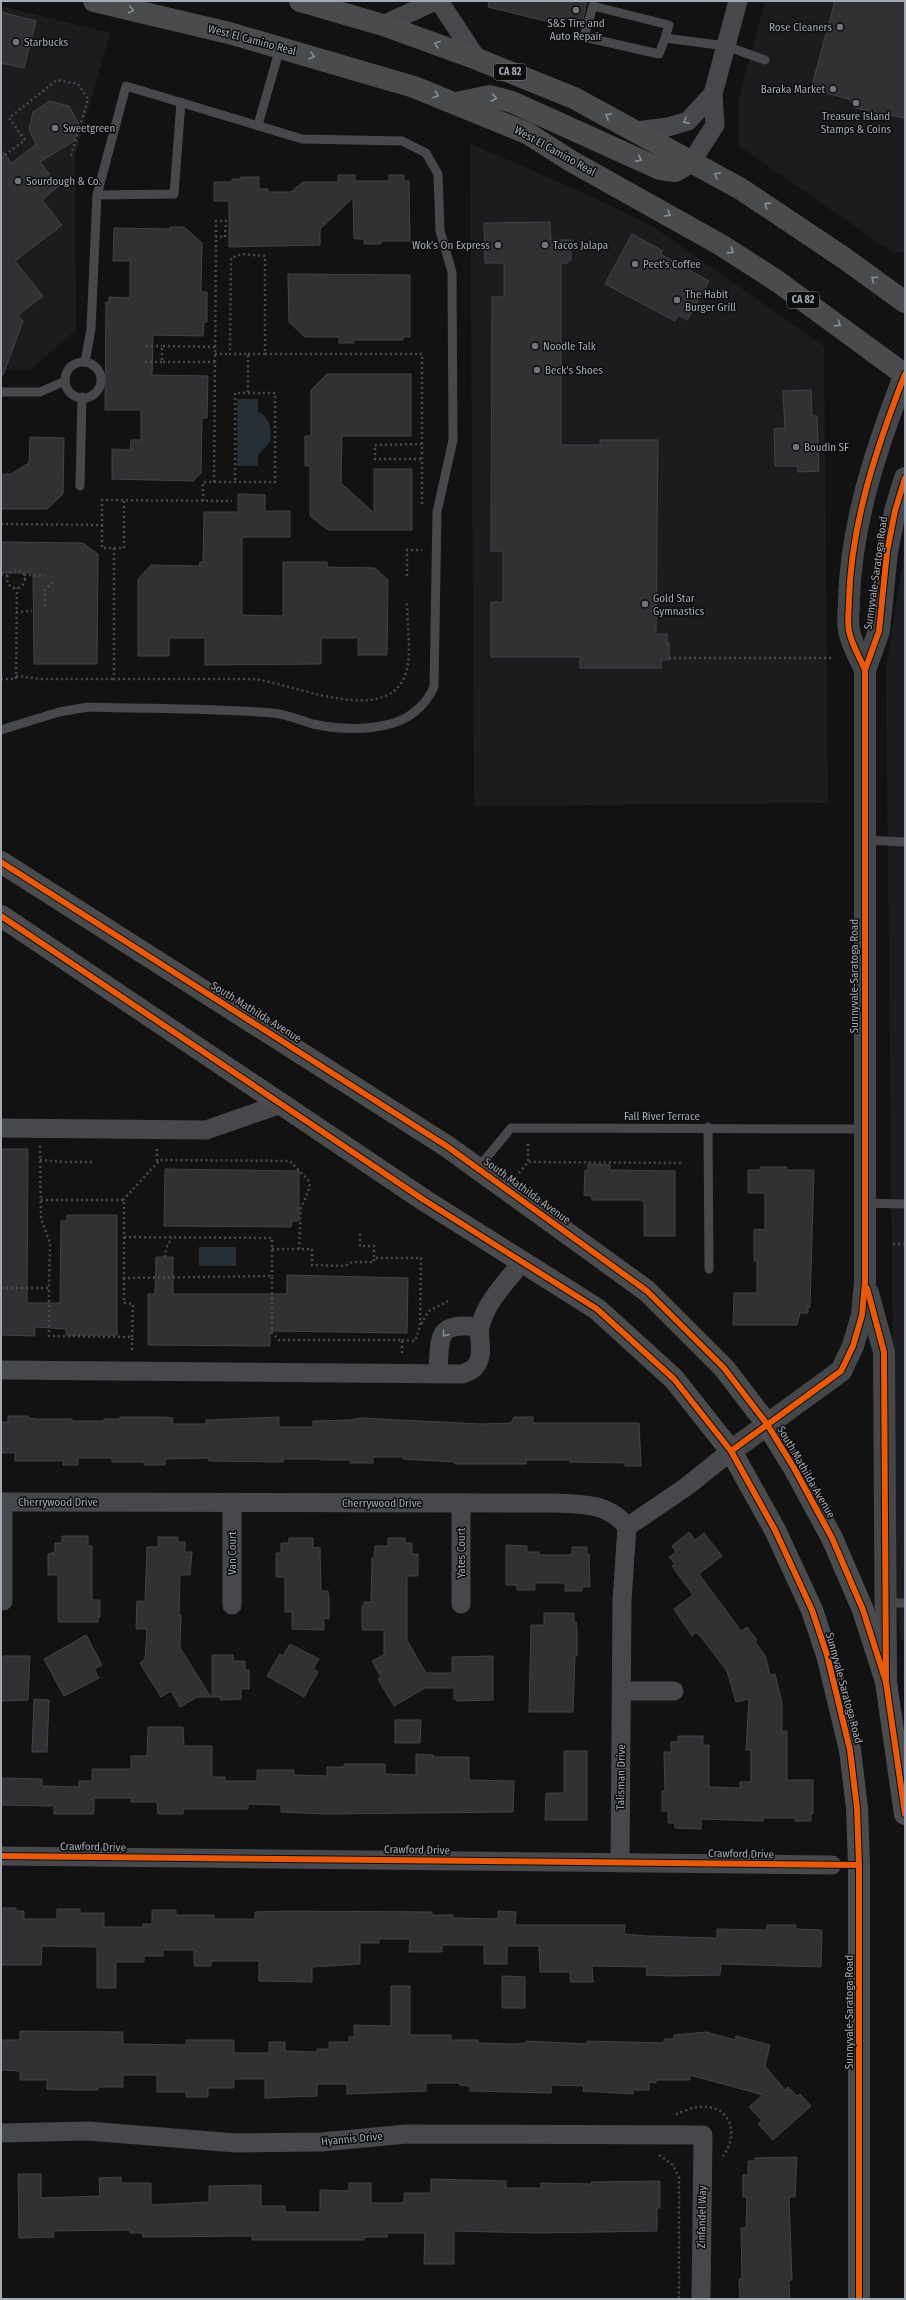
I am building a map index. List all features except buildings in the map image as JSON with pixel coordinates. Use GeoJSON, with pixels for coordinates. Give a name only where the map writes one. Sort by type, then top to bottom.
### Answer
{"type":"FeatureCollection","features":[{"type":"Feature","properties":{"kind":"main road","name":"West El Camino Real"},"geometry":{"type":"LineString","coordinates":[[94,1],[280,47],[414,87],[527,133],[571,161],[721,245],[777,281],[905,375]]}},
{"type":"Feature","properties":{"kind":"main road","name":"CA 82"},"geometry":{"type":"LineString","coordinates":[[300,1],[331,5],[477,59],[574,98],[692,161],[800,227],[905,302]]}},
{"type":"Feature","properties":{"kind":"main road"},"geometry":{"type":"LineString","coordinates":[[456,103],[490,96],[512,102],[660,169],[675,171],[692,161]]}},
{"type":"Feature","properties":{"kind":"main road","name":"Sunnyvale-Saratoga Road"},"geometry":{"type":"LineString","coordinates":[[865,670],[849,631],[850,587],[853,554],[869,480],[890,414],[905,375]]}},
{"type":"Feature","properties":{"kind":"main road","name":"Sunnyvale-Saratoga Road"},"geometry":{"type":"LineString","coordinates":[[859,2299],[859,1865],[857,1808],[850,1750],[827,1655],[812,1610],[775,1530],[731,1451],[841,1371],[853,1346],[862,1315],[865,1282],[865,670],[879,631],[887,552],[895,511],[905,478]]}},
{"type":"Feature","properties":{"kind":"main road","name":"South Mathilda Avenue"},"geometry":{"type":"LineString","coordinates":[[1,862],[448,1147],[647,1291],[724,1368],[767,1424],[794,1468],[832,1538],[863,1610],[886,1682]]}},
{"type":"Feature","properties":{"kind":"main road"},"geometry":{"type":"LineString","coordinates":[[1,916],[424,1200],[597,1309],[674,1379],[731,1451]]}},
{"type":"Feature","properties":{"kind":"main road","name":"Sunnyvale-Saratoga Road"},"geometry":{"type":"LineString","coordinates":[[865,1282],[884,1352],[895,1603],[886,1682],[905,1814]]}},
{"type":"Feature","properties":{"kind":"street"},"geometry":{"type":"LineString","coordinates":[[383,25],[435,1]]}},
{"type":"Feature","properties":{"kind":"street"},"geometry":{"type":"LineString","coordinates":[[439,1],[477,59]]}},
{"type":"Feature","properties":{"kind":"street"},"geometry":{"type":"LineString","coordinates":[[692,161],[715,125],[714,94],[738,1]]}},
{"type":"Feature","properties":{"kind":"street"},"geometry":{"type":"LineString","coordinates":[[636,131],[668,127],[688,121],[714,94]]}},
{"type":"Feature","properties":{"kind":"street"},"geometry":{"type":"LineString","coordinates":[[1,1128],[206,1130],[281,1104]]}},
{"type":"Feature","properties":{"kind":"street"},"geometry":{"type":"LineString","coordinates":[[1,1370],[462,1374],[475,1368],[480,1355],[480,1327],[489,1305],[522,1262]]}},
{"type":"Feature","properties":{"kind":"street"},"geometry":{"type":"LineString","coordinates":[[438,1373],[440,1343],[443,1334],[451,1326],[457,1325],[480,1327]]}},
{"type":"Feature","properties":{"kind":"street"},"geometry":{"type":"LineString","coordinates":[[627,1528],[686,1487],[731,1451]]}},
{"type":"Feature","properties":{"kind":"street"},"geometry":{"type":"LineString","coordinates":[[2,1502],[3,1601]]}},
{"type":"Feature","properties":{"kind":"street","name":"Cherrywood Drive"},"geometry":{"type":"LineString","coordinates":[[2,1502],[584,1504],[600,1508],[619,1517],[627,1528]]}},
{"type":"Feature","properties":{"kind":"street","name":"Van Court"},"geometry":{"type":"LineString","coordinates":[[232,1502],[232,1605]]}},
{"type":"Feature","properties":{"kind":"street","name":"Yates Court"},"geometry":{"type":"LineString","coordinates":[[461,1503],[461,1604]]}},
{"type":"Feature","properties":{"kind":"street","name":"Talisman Drive"},"geometry":{"type":"LineString","coordinates":[[620,1862],[622,1593],[627,1528]]}},
{"type":"Feature","properties":{"kind":"street"},"geometry":{"type":"LineString","coordinates":[[622,1691],[674,1691]]}},
{"type":"Feature","properties":{"kind":"street","name":"Crawford Drive"},"geometry":{"type":"LineString","coordinates":[[1,1856],[832,1865]]}},
{"type":"Feature","properties":{"kind":"street","name":"Hyannis Drive"},"geometry":{"type":"LineString","coordinates":[[1,2133],[88,2130],[236,2143],[321,2142],[407,2134],[703,2136]]}},
{"type":"Feature","properties":{"kind":"street","name":"Zinfandel Way"},"geometry":{"type":"LineString","coordinates":[[701,2299],[703,2136]]}},
{"type":"Feature","properties":{"kind":"lane"},"geometry":{"type":"LineString","coordinates":[[593,6],[669,25],[665,38],[659,54],[584,37],[593,6]]}},
{"type":"Feature","properties":{"kind":"lane"},"geometry":{"type":"LineString","coordinates":[[665,38],[726,46],[765,60]]}},
{"type":"Feature","properties":{"kind":"lane"},"geometry":{"type":"LineString","coordinates":[[258,125],[280,47]]}},
{"type":"Feature","properties":{"kind":"lane"},"geometry":{"type":"LineString","coordinates":[[1,730],[59,712],[88,707],[272,713],[327,726],[370,727],[387,725],[404,719],[418,709],[429,698],[434,687],[437,512],[453,440],[452,272],[440,231],[438,174],[426,153],[402,141],[302,139],[126,86],[97,195],[91,329],[85,362]]}},
{"type":"Feature","properties":{"kind":"lane"},"geometry":{"type":"LineString","coordinates":[[97,195],[174,194],[181,102]]}},
{"type":"Feature","properties":{"kind":"lane"},"geometry":{"type":"LineString","coordinates":[[85,362],[96,367],[99,372],[100,385],[93,394],[82,398],[72,394],[65,381],[68,370],[79,363],[85,362]]}},
{"type":"Feature","properties":{"kind":"lane"},"geometry":{"type":"LineString","coordinates":[[1,392],[40,392],[65,381]]}},
{"type":"Feature","properties":{"kind":"lane"},"geometry":{"type":"LineString","coordinates":[[80,486],[82,398]]}},
{"type":"Feature","properties":{"kind":"lane"},"geometry":{"type":"LineString","coordinates":[[865,840],[905,842]]}},
{"type":"Feature","properties":{"kind":"lane"},"geometry":{"type":"LineString","coordinates":[[708,1127],[709,1269]]}},
{"type":"Feature","properties":{"kind":"lane","name":"Fall River Terrace"},"geometry":{"type":"LineString","coordinates":[[478,1168],[511,1128],[708,1127],[864,1129]]}},
{"type":"Feature","properties":{"kind":"lane"},"geometry":{"type":"LineString","coordinates":[[864,1204],[905,1204]]}},
{"type":"Feature","properties":{"kind":"path"},"geometry":{"type":"LineString","coordinates":[[1,158],[25,140],[9,118],[57,80],[78,84],[88,99],[71,156]]}},
{"type":"Feature","properties":{"kind":"path"},"geometry":{"type":"LineString","coordinates":[[214,482],[216,221],[226,221],[225,237],[216,237]]}},
{"type":"Feature","properties":{"kind":"path"},"geometry":{"type":"LineString","coordinates":[[230,354],[231,258],[242,254],[265,256],[265,354]]}},
{"type":"Feature","properties":{"kind":"path"},"geometry":{"type":"LineString","coordinates":[[146,346],[215,346]]}},
{"type":"Feature","properties":{"kind":"path"},"geometry":{"type":"LineString","coordinates":[[162,346],[162,362]]}},
{"type":"Feature","properties":{"kind":"path"},"geometry":{"type":"LineString","coordinates":[[215,354],[422,354],[422,506]]}},
{"type":"Feature","properties":{"kind":"path"},"geometry":{"type":"LineString","coordinates":[[248,354],[248,393]]}},
{"type":"Feature","properties":{"kind":"path"},"geometry":{"type":"LineString","coordinates":[[145,362],[215,362]]}},
{"type":"Feature","properties":{"kind":"path"},"geometry":{"type":"LineString","coordinates":[[203,501],[203,482],[235,482],[275,482],[275,393],[234,393],[235,482]]}},
{"type":"Feature","properties":{"kind":"path"},"geometry":{"type":"LineString","coordinates":[[422,444],[375,445],[375,459],[422,459]]}},
{"type":"Feature","properties":{"kind":"path"},"geometry":{"type":"LineString","coordinates":[[124,500],[124,548],[102,548],[102,500],[124,500],[203,501],[232,501]]}},
{"type":"Feature","properties":{"kind":"path"},"geometry":{"type":"LineString","coordinates":[[1,524],[102,525]]}},
{"type":"Feature","properties":{"kind":"path"},"geometry":{"type":"LineString","coordinates":[[407,576],[407,550],[422,550],[422,543]]}},
{"type":"Feature","properties":{"kind":"path"},"geometry":{"type":"LineString","coordinates":[[114,548],[114,679]]}},
{"type":"Feature","properties":{"kind":"path"},"geometry":{"type":"LineString","coordinates":[[8,576],[15,571],[20,571],[24,575],[45,576]]}},
{"type":"Feature","properties":{"kind":"path"},"geometry":{"type":"LineString","coordinates":[[1,574],[8,576]]}},
{"type":"Feature","properties":{"kind":"path"},"geometry":{"type":"LineString","coordinates":[[17,588],[24,584],[24,575]]}},
{"type":"Feature","properties":{"kind":"path"},"geometry":{"type":"LineString","coordinates":[[8,576],[9,584],[17,588]]}},
{"type":"Feature","properties":{"kind":"path"},"geometry":{"type":"LineString","coordinates":[[45,606],[45,590],[54,581]]}},
{"type":"Feature","properties":{"kind":"path"},"geometry":{"type":"LineString","coordinates":[[1,679],[16,680],[17,588]]}},
{"type":"Feature","properties":{"kind":"path"},"geometry":{"type":"LineString","coordinates":[[16,676],[42,680],[253,679],[274,682],[329,698],[356,699],[383,696],[393,691],[400,684],[406,672],[407,603]]}},
{"type":"Feature","properties":{"kind":"path"},"geometry":{"type":"LineString","coordinates":[[16,612],[32,611]]}},
{"type":"Feature","properties":{"kind":"path"},"geometry":{"type":"LineString","coordinates":[[669,658],[832,658]]}},
{"type":"Feature","properties":{"kind":"path"},"geometry":{"type":"LineString","coordinates":[[40,1128],[41,1219],[50,1243],[49,1336],[132,1337]]}},
{"type":"Feature","properties":{"kind":"path"},"geometry":{"type":"LineString","coordinates":[[157,1142],[157,1163]]}},
{"type":"Feature","properties":{"kind":"path"},"geometry":{"type":"LineString","coordinates":[[518,1174],[528,1162],[528,1144]]}},
{"type":"Feature","properties":{"kind":"path"},"geometry":{"type":"LineString","coordinates":[[40,1160],[93,1162]]}},
{"type":"Feature","properties":{"kind":"path"},"geometry":{"type":"LineString","coordinates":[[132,1371],[134,1304],[124,1303],[123,1200],[160,1160],[290,1160],[308,1180],[310,1187],[301,1208],[299,1249]]}},
{"type":"Feature","properties":{"kind":"path"},"geometry":{"type":"LineString","coordinates":[[528,1162],[682,1163]]}},
{"type":"Feature","properties":{"kind":"path"},"geometry":{"type":"LineString","coordinates":[[41,1200],[123,1200]]}},
{"type":"Feature","properties":{"kind":"path"},"geometry":{"type":"LineString","coordinates":[[272,1249],[312,1249],[312,1265],[345,1266],[352,1262],[374,1262],[374,1246],[360,1246],[360,1234]]}},
{"type":"Feature","properties":{"kind":"path"},"geometry":{"type":"LineString","coordinates":[[124,1237],[272,1238],[272,1333],[279,1340],[415,1341],[420,1326],[429,1311],[448,1301]]}},
{"type":"Feature","properties":{"kind":"path"},"geometry":{"type":"LineString","coordinates":[[165,1257],[166,1248],[172,1238]]}},
{"type":"Feature","properties":{"kind":"path"},"geometry":{"type":"LineString","coordinates":[[893,1244],[905,1244]]}},
{"type":"Feature","properties":{"kind":"path"},"geometry":{"type":"LineString","coordinates":[[374,1258],[421,1258],[420,1326]]}},
{"type":"Feature","properties":{"kind":"path"},"geometry":{"type":"LineString","coordinates":[[124,1278],[272,1276]]}},
{"type":"Feature","properties":{"kind":"path"},"geometry":{"type":"LineString","coordinates":[[1,1288],[49,1288]]}},
{"type":"Feature","properties":{"kind":"path"},"geometry":{"type":"LineString","coordinates":[[402,1340],[402,1373]]}},
{"type":"Feature","properties":{"kind":"path"},"geometry":{"type":"LineString","coordinates":[[673,2165],[679,2178],[679,2299]]}},
{"type":"Feature","properties":{"kind":"shaded area"},"geometry":{"type":"Polygon","coordinates":[[[765,1],[905,1],[905,253],[892,252],[739,146],[739,99],[765,1]]]}},
{"type":"Feature","properties":{"kind":"shaded area"},"geometry":{"type":"Polygon","coordinates":[[[1,6],[110,33],[75,155],[76,330],[29,371],[1,370],[1,6]]]}},
{"type":"Feature","properties":{"kind":"shaded area"},"geometry":{"type":"Polygon","coordinates":[[[470,143],[588,195],[654,227],[824,346],[828,803],[474,806],[470,143]]]}},
{"type":"Feature","properties":{"kind":"shaded area"},"geometry":{"type":"Polygon","coordinates":[[[237,399],[258,399],[258,411],[268,420],[271,432],[270,442],[258,455],[258,466],[237,466],[237,399]]]}},
{"type":"Feature","properties":{"kind":"shaded area"},"geometry":{"type":"Polygon","coordinates":[[[905,548],[905,1640],[900,1640],[895,1573],[886,668],[905,548]]]}},
{"type":"Feature","properties":{"kind":"shaded area"},"geometry":{"type":"Polygon","coordinates":[[[199,1247],[236,1247],[236,1266],[199,1266],[199,1247]]]}},
{"type":"Feature","properties":{"kind":"cycle path"},"geometry":{"type":"LineString","coordinates":[[865,670],[850,636],[848,627],[851,571],[860,514],[867,485],[905,374]]}},
{"type":"Feature","properties":{"kind":"cycle path"},"geometry":{"type":"LineString","coordinates":[[731,1451],[841,1371],[853,1346],[862,1315],[865,1282],[865,670],[879,631],[887,552],[895,511],[905,478]]}},
{"type":"Feature","properties":{"kind":"cycle path"},"geometry":{"type":"LineString","coordinates":[[1,862],[448,1147],[647,1291],[724,1368],[767,1424],[794,1468],[832,1538],[863,1610],[886,1682]]}},
{"type":"Feature","properties":{"kind":"cycle path"},"geometry":{"type":"LineString","coordinates":[[1,916],[424,1200],[597,1309],[674,1379],[731,1451],[775,1530],[812,1610],[827,1655],[850,1750],[857,1808],[859,1865],[859,2299]]}},
{"type":"Feature","properties":{"kind":"cycle path"},"geometry":{"type":"LineString","coordinates":[[867,1288],[884,1352],[886,1682],[905,1814]]}},
{"type":"Feature","properties":{"kind":"cycle path"},"geometry":{"type":"LineString","coordinates":[[1,1856],[859,1865]]}},
{"type":"Feature","properties":{"kind":"place","name":"S&S Tire and Auto Repair"},"geometry":{"type":"Point","coordinates":[576,10]}},
{"type":"Feature","properties":{"kind":"place","name":"Rose Cleaners"},"geometry":{"type":"Point","coordinates":[840,27]}},
{"type":"Feature","properties":{"kind":"place","name":"Starbucks"},"geometry":{"type":"Point","coordinates":[16,42]}},
{"type":"Feature","properties":{"kind":"place","name":"Baraka Market"},"geometry":{"type":"Point","coordinates":[833,89]}},
{"type":"Feature","properties":{"kind":"place","name":"Treasure Island Stamps & Coins"},"geometry":{"type":"Point","coordinates":[856,103]}},
{"type":"Feature","properties":{"kind":"place","name":"Sweetgreen"},"geometry":{"type":"Point","coordinates":[55,128]}},
{"type":"Feature","properties":{"kind":"place","name":"Sourdough & Co."},"geometry":{"type":"Point","coordinates":[18,181]}},
{"type":"Feature","properties":{"kind":"place","name":"Wok’s On Express"},"geometry":{"type":"Point","coordinates":[498,245]}},
{"type":"Feature","properties":{"kind":"place","name":"Tacos Jalapa"},"geometry":{"type":"Point","coordinates":[545,245]}},
{"type":"Feature","properties":{"kind":"place","name":"Peet's Coffee"},"geometry":{"type":"Point","coordinates":[635,264]}},
{"type":"Feature","properties":{"kind":"place","name":"The Habit Burger Grill"},"geometry":{"type":"Point","coordinates":[677,300]}},
{"type":"Feature","properties":{"kind":"place","name":"Noodle Talk"},"geometry":{"type":"Point","coordinates":[535,346]}},
{"type":"Feature","properties":{"kind":"place","name":"Beck's Shoes"},"geometry":{"type":"Point","coordinates":[537,370]}},
{"type":"Feature","properties":{"kind":"place","name":"Boudin SF"},"geometry":{"type":"Point","coordinates":[796,447]}},
{"type":"Feature","properties":{"kind":"place","name":"Gold Star Gymnastics"},"geometry":{"type":"Point","coordinates":[645,604]}}]}
